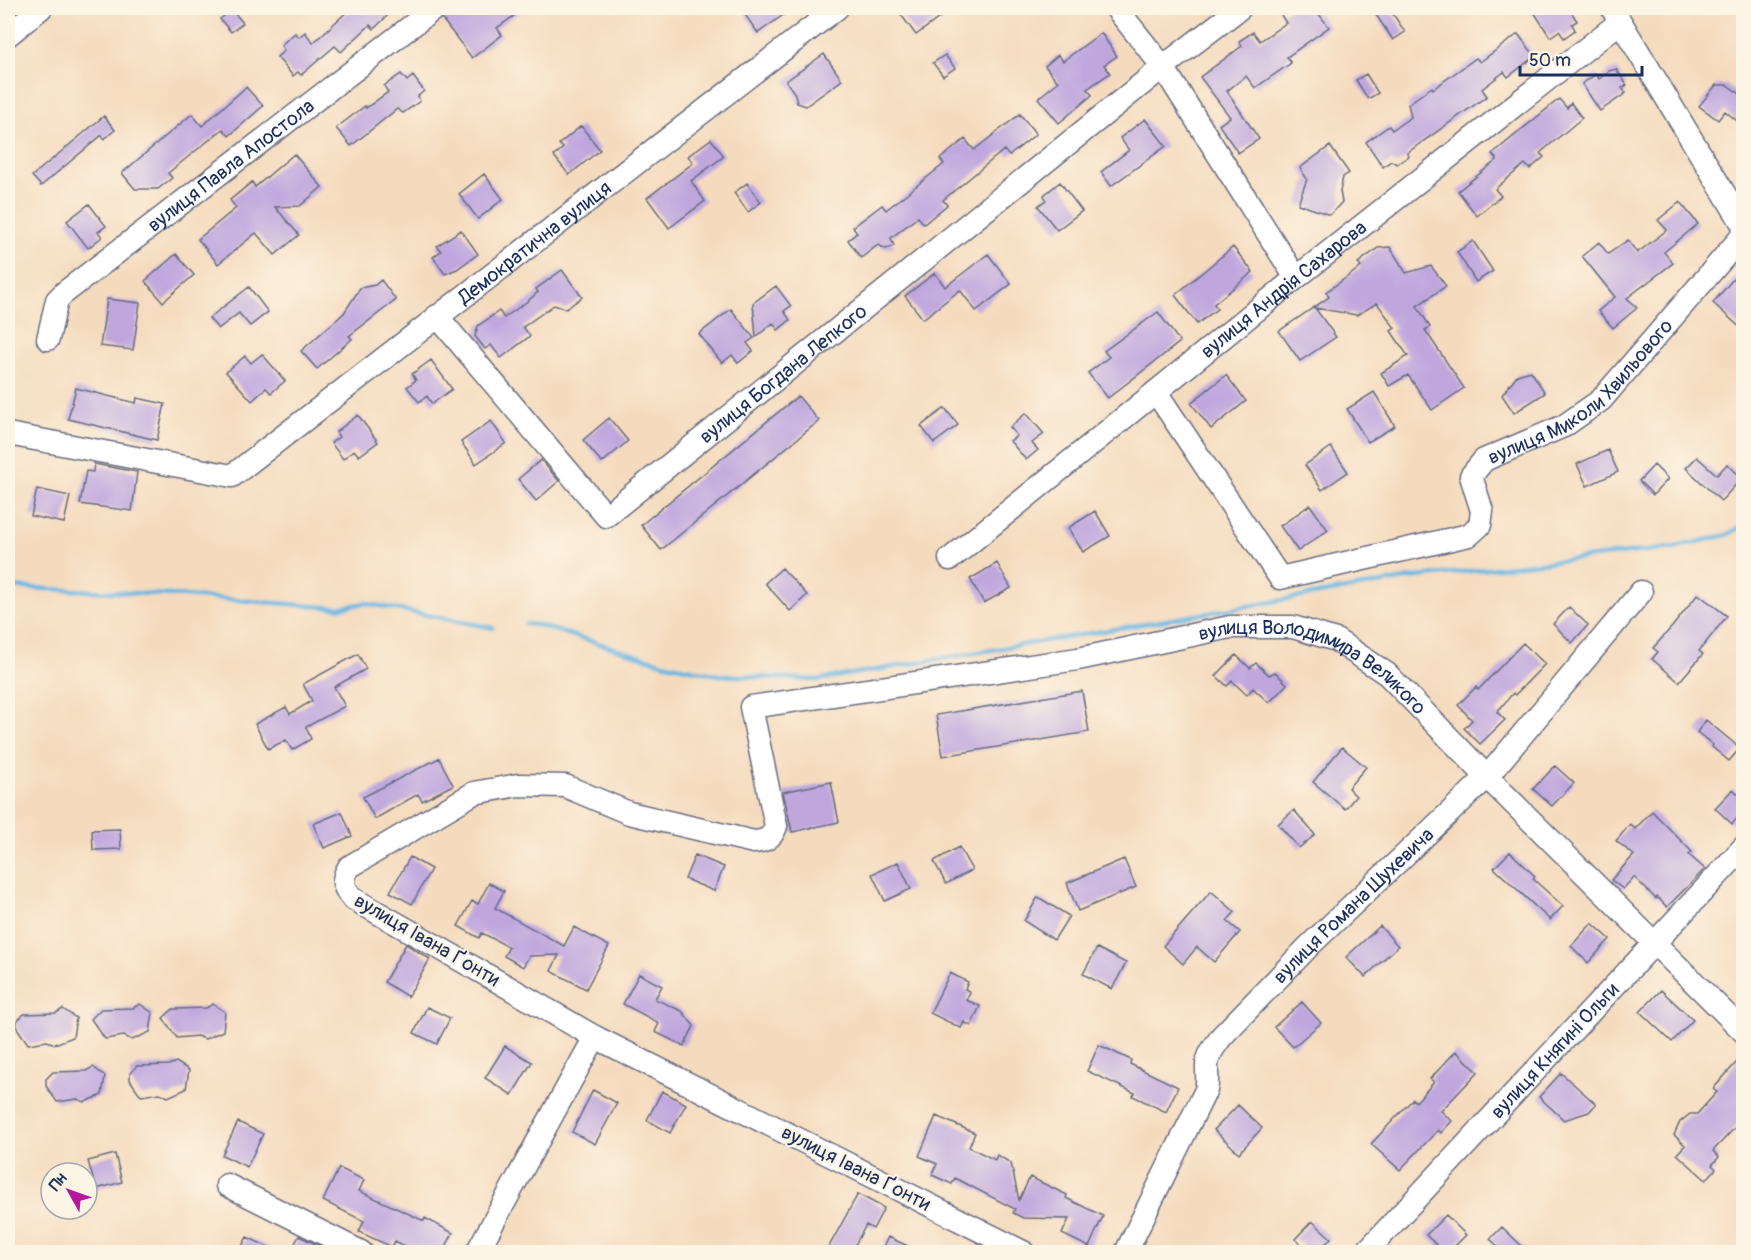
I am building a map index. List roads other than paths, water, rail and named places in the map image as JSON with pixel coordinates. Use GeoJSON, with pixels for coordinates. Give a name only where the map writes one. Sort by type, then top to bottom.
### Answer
{"type":"FeatureCollection","features":[{"type":"Feature","properties":{"kind":"street"},"geometry":{"type":"LineString","coordinates":[[8,35],[41,8]]}},
{"type":"Feature","properties":{"kind":"street","name":"вулиця Павла Апостола"},"geometry":{"type":"LineString","coordinates":[[48,339],[57,300],[64,293],[435,8]]}},
{"type":"Feature","properties":{"kind":"street","name":"Демократична вулиця"},"geometry":{"type":"LineString","coordinates":[[8,434],[232,476],[837,8]]}},
{"type":"Feature","properties":{"kind":"street"},"geometry":{"type":"LineString","coordinates":[[1116,8],[1163,67],[1296,278]]}},
{"type":"Feature","properties":{"kind":"street","name":"вулиця Богдана Лепкого"},"geometry":{"type":"LineString","coordinates":[[437,316],[606,516],[1163,67],[1240,8]]}},
{"type":"Feature","properties":{"kind":"street"},"geometry":{"type":"LineString","coordinates":[[1616,15],[1743,226]]}},
{"type":"Feature","properties":{"kind":"street","name":"вулиця Андрія Сахарова"},"geometry":{"type":"LineString","coordinates":[[950,559],[1616,15]]}},
{"type":"Feature","properties":{"kind":"street","name":"вулиця Миколи Хвильового"},"geometry":{"type":"LineString","coordinates":[[1156,392],[1280,578],[1469,536],[1480,525],[1482,511],[1471,476],[1476,468],[1484,460],[1564,426],[1601,400],[1743,234]]}},
{"type":"Feature","properties":{"kind":"street","name":"вулиця Романа Шухевича"},"geometry":{"type":"LineString","coordinates":[[1126,1252],[1206,1090],[1209,1078],[1207,1067],[1211,1051],[1217,1043],[1309,946],[1487,777],[1641,592]]}},
{"type":"Feature","properties":{"kind":"street","name":"вулиця Володимира Великого"},"geometry":{"type":"LineString","coordinates":[[751,707],[1078,659],[1230,627],[1293,627],[1336,640],[1388,674],[1487,777],[1743,1032]]}},
{"type":"Feature","properties":{"kind":"street","name":"вулиця Івана Ґонти"},"geometry":{"type":"LineString","coordinates":[[751,707],[776,826],[773,834],[765,841],[754,842],[629,813],[565,786],[518,784],[474,793],[349,867],[344,876],[344,888],[352,898],[595,1037],[1023,1252]]}},
{"type":"Feature","properties":{"kind":"street","name":"вулиця Княгині Ольги"},"geometry":{"type":"LineString","coordinates":[[1366,1252],[1743,848]]}},
{"type":"Feature","properties":{"kind":"street"},"geometry":{"type":"LineString","coordinates":[[477,1252],[595,1037]]}},
{"type":"Feature","properties":{"kind":"street"},"geometry":{"type":"LineString","coordinates":[[226,1185],[361,1252]]}},
{"type":"Feature","properties":{"kind":"waterway"},"geometry":{"type":"LineString","coordinates":[[526,624],[538,625],[663,663],[718,675],[817,680],[1417,577],[1672,548],[1727,535],[1744,525]]}},
{"type":"Feature","properties":{"kind":"waterway"},"geometry":{"type":"LineString","coordinates":[[8,587],[172,595],[339,608],[365,603],[493,628]]}}]}
